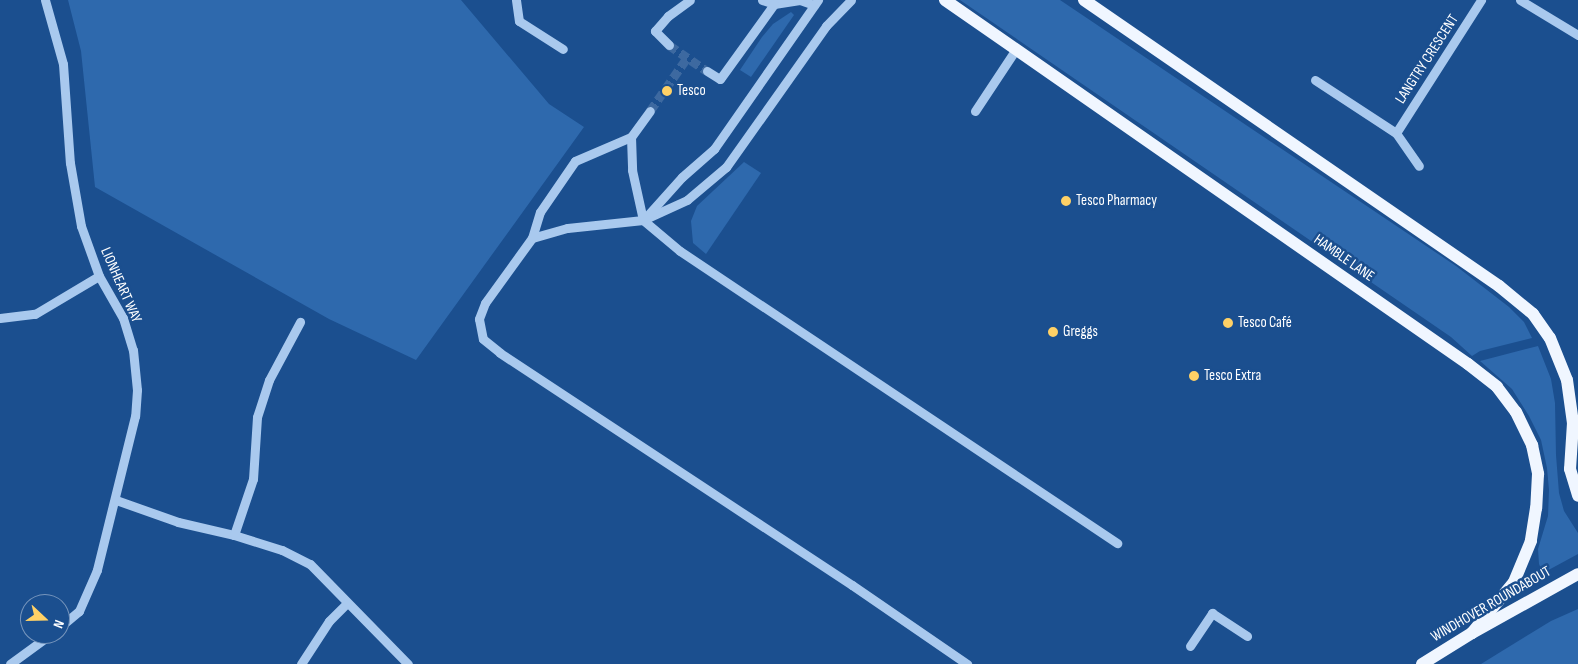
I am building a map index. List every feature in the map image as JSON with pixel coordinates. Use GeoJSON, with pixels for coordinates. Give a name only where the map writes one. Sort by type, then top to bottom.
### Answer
{"type":"FeatureCollection","features":[{"type":"Feature","properties":{"kind":"main road","name":"HAMBLE LANE"},"geometry":{"type":"LineString","coordinates":[[945,0],[1468,364],[1497,387],[1516,412],[1532,445],[1538,474],[1532,541],[1514,582],[1472,632]]}},
{"type":"Feature","properties":{"kind":"main road"},"geometry":{"type":"LineString","coordinates":[[1084,0],[1499,286],[1533,314],[1550,338],[1567,380],[1573,423],[1570,469],[1578,496]]}},
{"type":"Feature","properties":{"kind":"main road","name":"WINDHOVER ROUNDABOUT"},"geometry":{"type":"LineString","coordinates":[[1422,664],[1472,632],[1578,574]]}},
{"type":"Feature","properties":{"kind":"street","name":"LIONHEART WAY"},"geometry":{"type":"LineString","coordinates":[[46,0],[63,64],[73,190],[81,226],[99,276],[123,318],[133,350],[137,372],[135,416],[116,500],[97,570],[79,611],[70,619]]}},
{"type":"Feature","properties":{"kind":"street"},"geometry":{"type":"LineString","coordinates":[[516,0],[519,21],[563,50]]}},
{"type":"Feature","properties":{"kind":"street"},"geometry":{"type":"LineString","coordinates":[[669,45],[655,31],[668,16],[690,0]]}},
{"type":"Feature","properties":{"kind":"street"},"geometry":{"type":"LineString","coordinates":[[643,220],[682,177],[714,149],[816,3],[800,0],[774,4],[762,0]]}},
{"type":"Feature","properties":{"kind":"street"},"geometry":{"type":"LineString","coordinates":[[532,238],[567,228],[643,220],[687,200],[726,166],[826,26],[851,0]]}},
{"type":"Feature","properties":{"kind":"street","name":"LANGTRY CRESCENT"},"geometry":{"type":"LineString","coordinates":[[1396,133],[1481,0]]}},
{"type":"Feature","properties":{"kind":"street"},"geometry":{"type":"LineString","coordinates":[[1520,0],[1578,36]]}},
{"type":"Feature","properties":{"kind":"street"},"geometry":{"type":"LineString","coordinates":[[707,71],[720,79],[774,4]]}},
{"type":"Feature","properties":{"kind":"street"},"geometry":{"type":"LineString","coordinates":[[974,110],[1016,49]]}},
{"type":"Feature","properties":{"kind":"street"},"geometry":{"type":"LineString","coordinates":[[1315,80],[1396,133],[1419,166]]}},
{"type":"Feature","properties":{"kind":"street"},"geometry":{"type":"LineString","coordinates":[[650,111],[631,137],[575,161],[540,212],[532,238],[485,303],[479,319],[483,339],[867,595],[967,664]]}},
{"type":"Feature","properties":{"kind":"street"},"geometry":{"type":"LineString","coordinates":[[631,137],[632,170],[643,220],[680,251],[1118,543]]}},
{"type":"Feature","properties":{"kind":"street"},"geometry":{"type":"LineString","coordinates":[[0,318],[35,314],[99,276]]}},
{"type":"Feature","properties":{"kind":"street"},"geometry":{"type":"LineString","coordinates":[[234,535],[253,479],[257,417],[269,380],[300,322]]}},
{"type":"Feature","properties":{"kind":"street"},"geometry":{"type":"LineString","coordinates":[[116,500],[178,522],[234,535],[282,550],[310,564],[408,664]]}},
{"type":"Feature","properties":{"kind":"street"},"geometry":{"type":"LineString","coordinates":[[301,664],[329,621],[347,603]]}},
{"type":"Feature","properties":{"kind":"street"},"geometry":{"type":"LineString","coordinates":[[1190,646],[1212,613],[1247,636]]}},
{"type":"Feature","properties":{"kind":"street"},"geometry":{"type":"LineString","coordinates":[[10,664],[37,644]]}},
{"type":"Feature","properties":{"kind":"shaded area"},"geometry":{"type":"Polygon","coordinates":[[[68,0],[461,0],[549,104],[584,127],[416,360],[329,319],[95,187],[81,51],[68,0]]]}},
{"type":"Feature","properties":{"kind":"shaded area"},"geometry":{"type":"Polygon","coordinates":[[[960,0],[1060,0],[1456,266],[1509,307],[1524,322],[1532,338],[1480,351],[1472,356],[1451,337],[960,0]]]}},
{"type":"Feature","properties":{"kind":"shaded area"},"geometry":{"type":"Polygon","coordinates":[[[791,12],[794,15],[751,77],[740,70],[773,24],[791,12]]]}},
{"type":"Feature","properties":{"kind":"shaded area"},"geometry":{"type":"Polygon","coordinates":[[[744,162],[761,173],[706,254],[693,243],[691,221],[697,206],[744,162]]]}},
{"type":"Feature","properties":{"kind":"shaded area"},"geometry":{"type":"Polygon","coordinates":[[[1538,346],[1551,379],[1555,403],[1559,493],[1564,511],[1578,533],[1578,554],[1543,573],[1539,564],[1538,549],[1548,516],[1549,490],[1547,468],[1541,440],[1512,389],[1480,361],[1538,346]]]}},
{"type":"Feature","properties":{"kind":"shaded area"},"geometry":{"type":"Polygon","coordinates":[[[1578,609],[1578,664],[1481,664],[1551,621],[1578,609]]]}},
{"type":"Feature","properties":{"kind":"tunnel"},"geometry":{"type":"LineString","coordinates":[[669,45],[707,71]]}},
{"type":"Feature","properties":{"kind":"tunnel"},"geometry":{"type":"LineString","coordinates":[[650,111],[687,58]]}},
{"type":"Feature","properties":{"kind":"place","name":"Tesco"},"geometry":{"type":"Point","coordinates":[667,91]}},
{"type":"Feature","properties":{"kind":"place","name":"Tesco Pharmacy"},"geometry":{"type":"Point","coordinates":[1066,201]}},
{"type":"Feature","properties":{"kind":"place","name":"Tesco Café"},"geometry":{"type":"Point","coordinates":[1228,323]}},
{"type":"Feature","properties":{"kind":"place","name":"Greggs"},"geometry":{"type":"Point","coordinates":[1053,332]}},
{"type":"Feature","properties":{"kind":"place","name":"Tesco Extra"},"geometry":{"type":"Point","coordinates":[1194,376]}}]}
